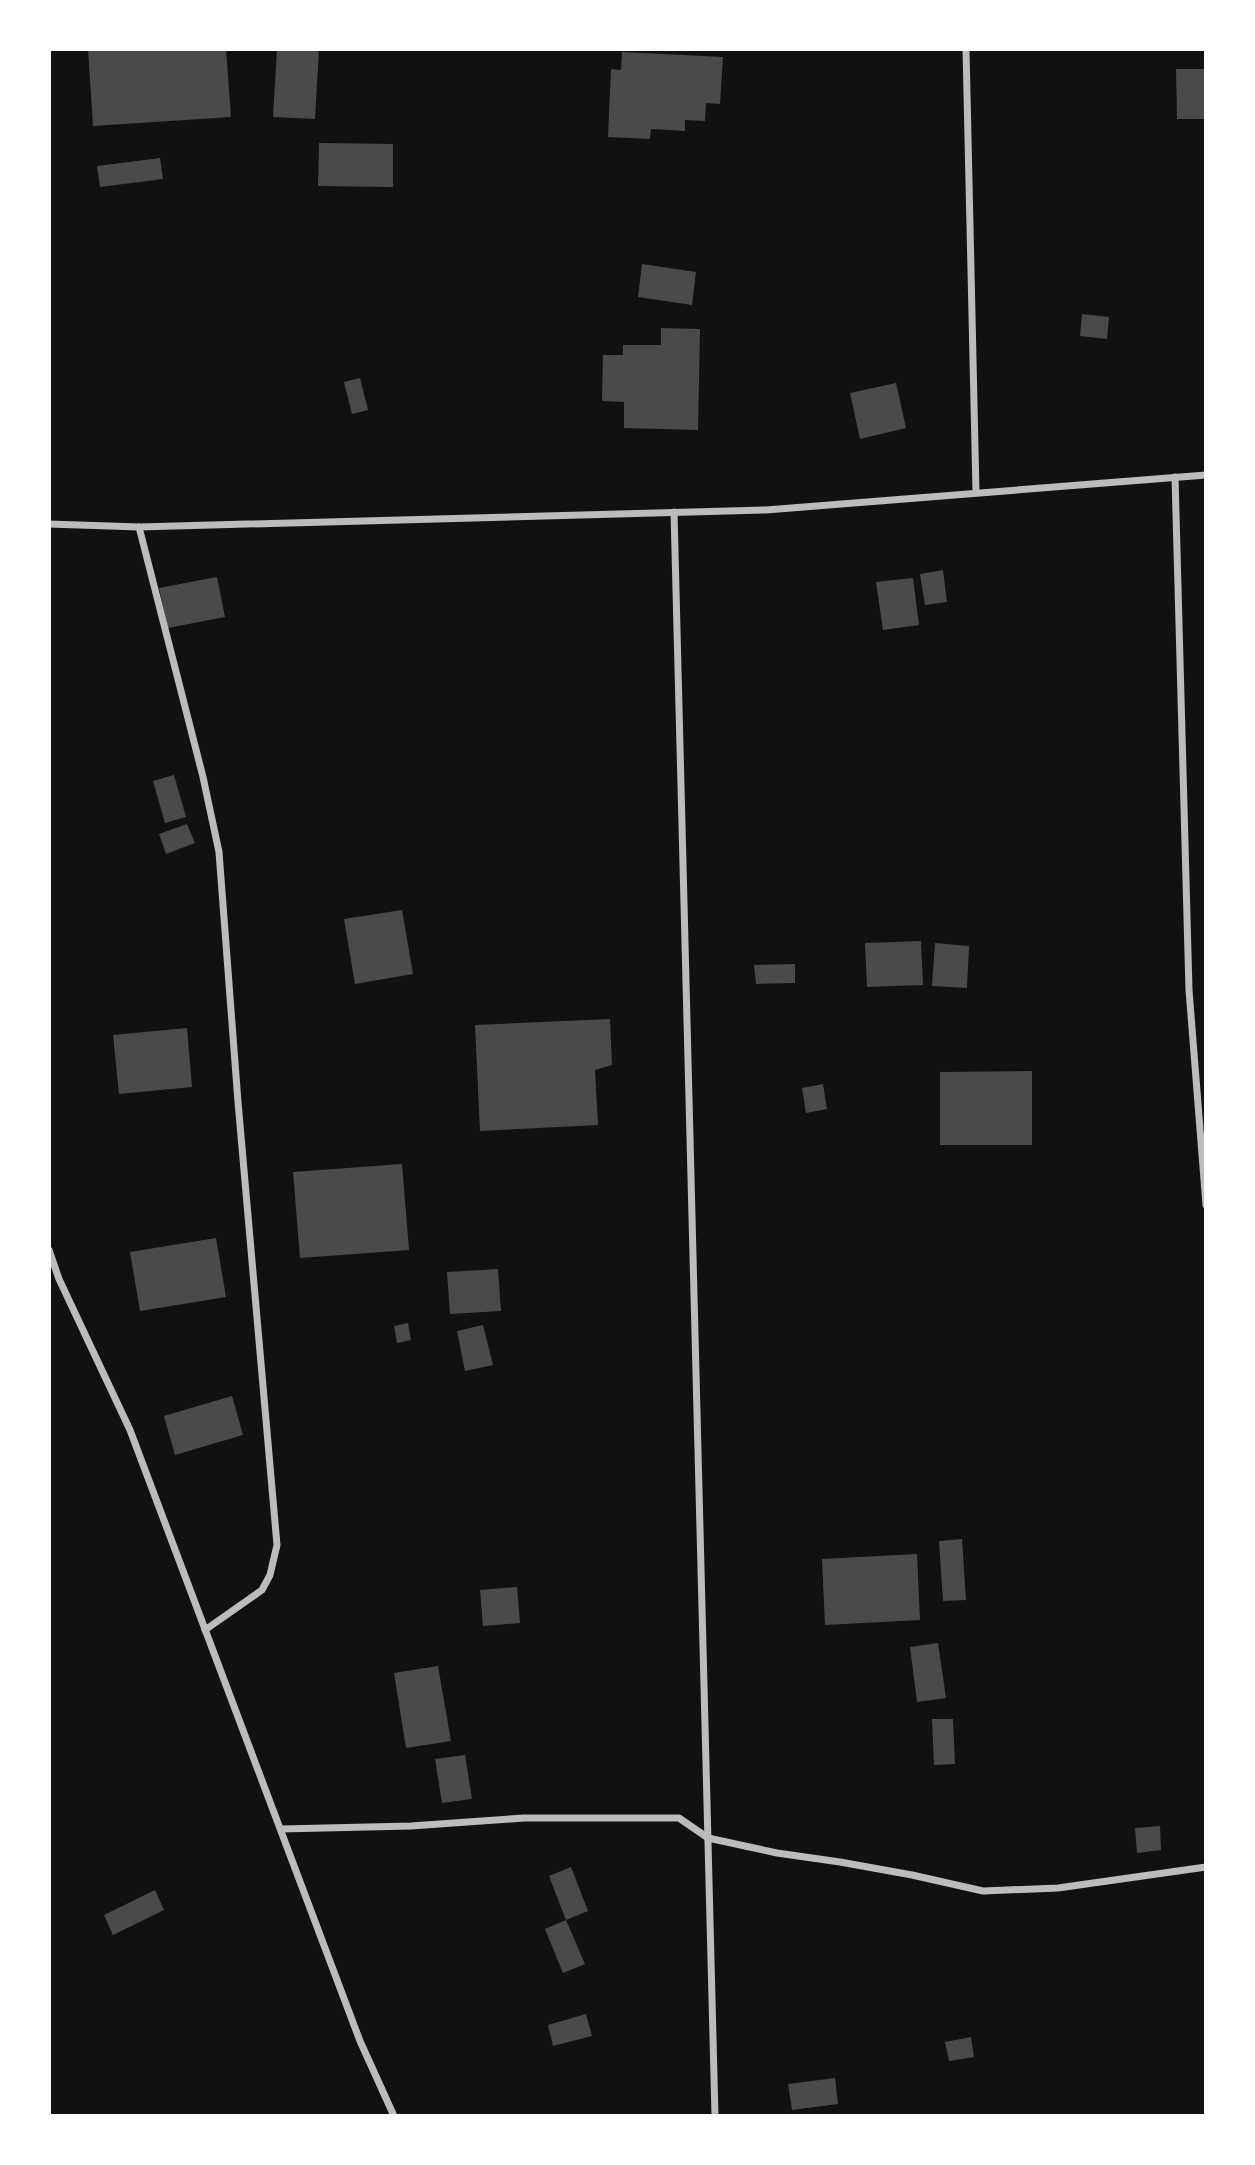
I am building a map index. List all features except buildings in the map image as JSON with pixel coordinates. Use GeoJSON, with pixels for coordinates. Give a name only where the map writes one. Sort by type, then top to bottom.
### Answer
{"type":"FeatureCollection","features":[{"type":"Feature","properties":{"kind":"street"},"geometry":{"type":"LineString","coordinates":[[966,49],[976,492]]}},
{"type":"Feature","properties":{"kind":"street"},"geometry":{"type":"LineString","coordinates":[[49,524],[139,527],[766,510],[1206,475]]}},
{"type":"Feature","properties":{"kind":"street"},"geometry":{"type":"LineString","coordinates":[[1175,477],[1189,990],[1203,1122],[1206,1205]]}},
{"type":"Feature","properties":{"kind":"street"},"geometry":{"type":"LineString","coordinates":[[674,512],[715,2116]]}},
{"type":"Feature","properties":{"kind":"street"},"geometry":{"type":"LineString","coordinates":[[139,527],[203,777],[219,852],[277,1545],[270,1575],[262,1590],[205,1630]]}},
{"type":"Feature","properties":{"kind":"street"},"geometry":{"type":"LineString","coordinates":[[49,1250],[59,1279],[130,1430],[360,2041],[394,2116]]}},
{"type":"Feature","properties":{"kind":"street"},"geometry":{"type":"LineString","coordinates":[[281,1829],[411,1826],[524,1818],[679,1818],[708,1838],[777,1853],[840,1861],[983,1891],[1058,1888],[1206,1867]]}}]}
